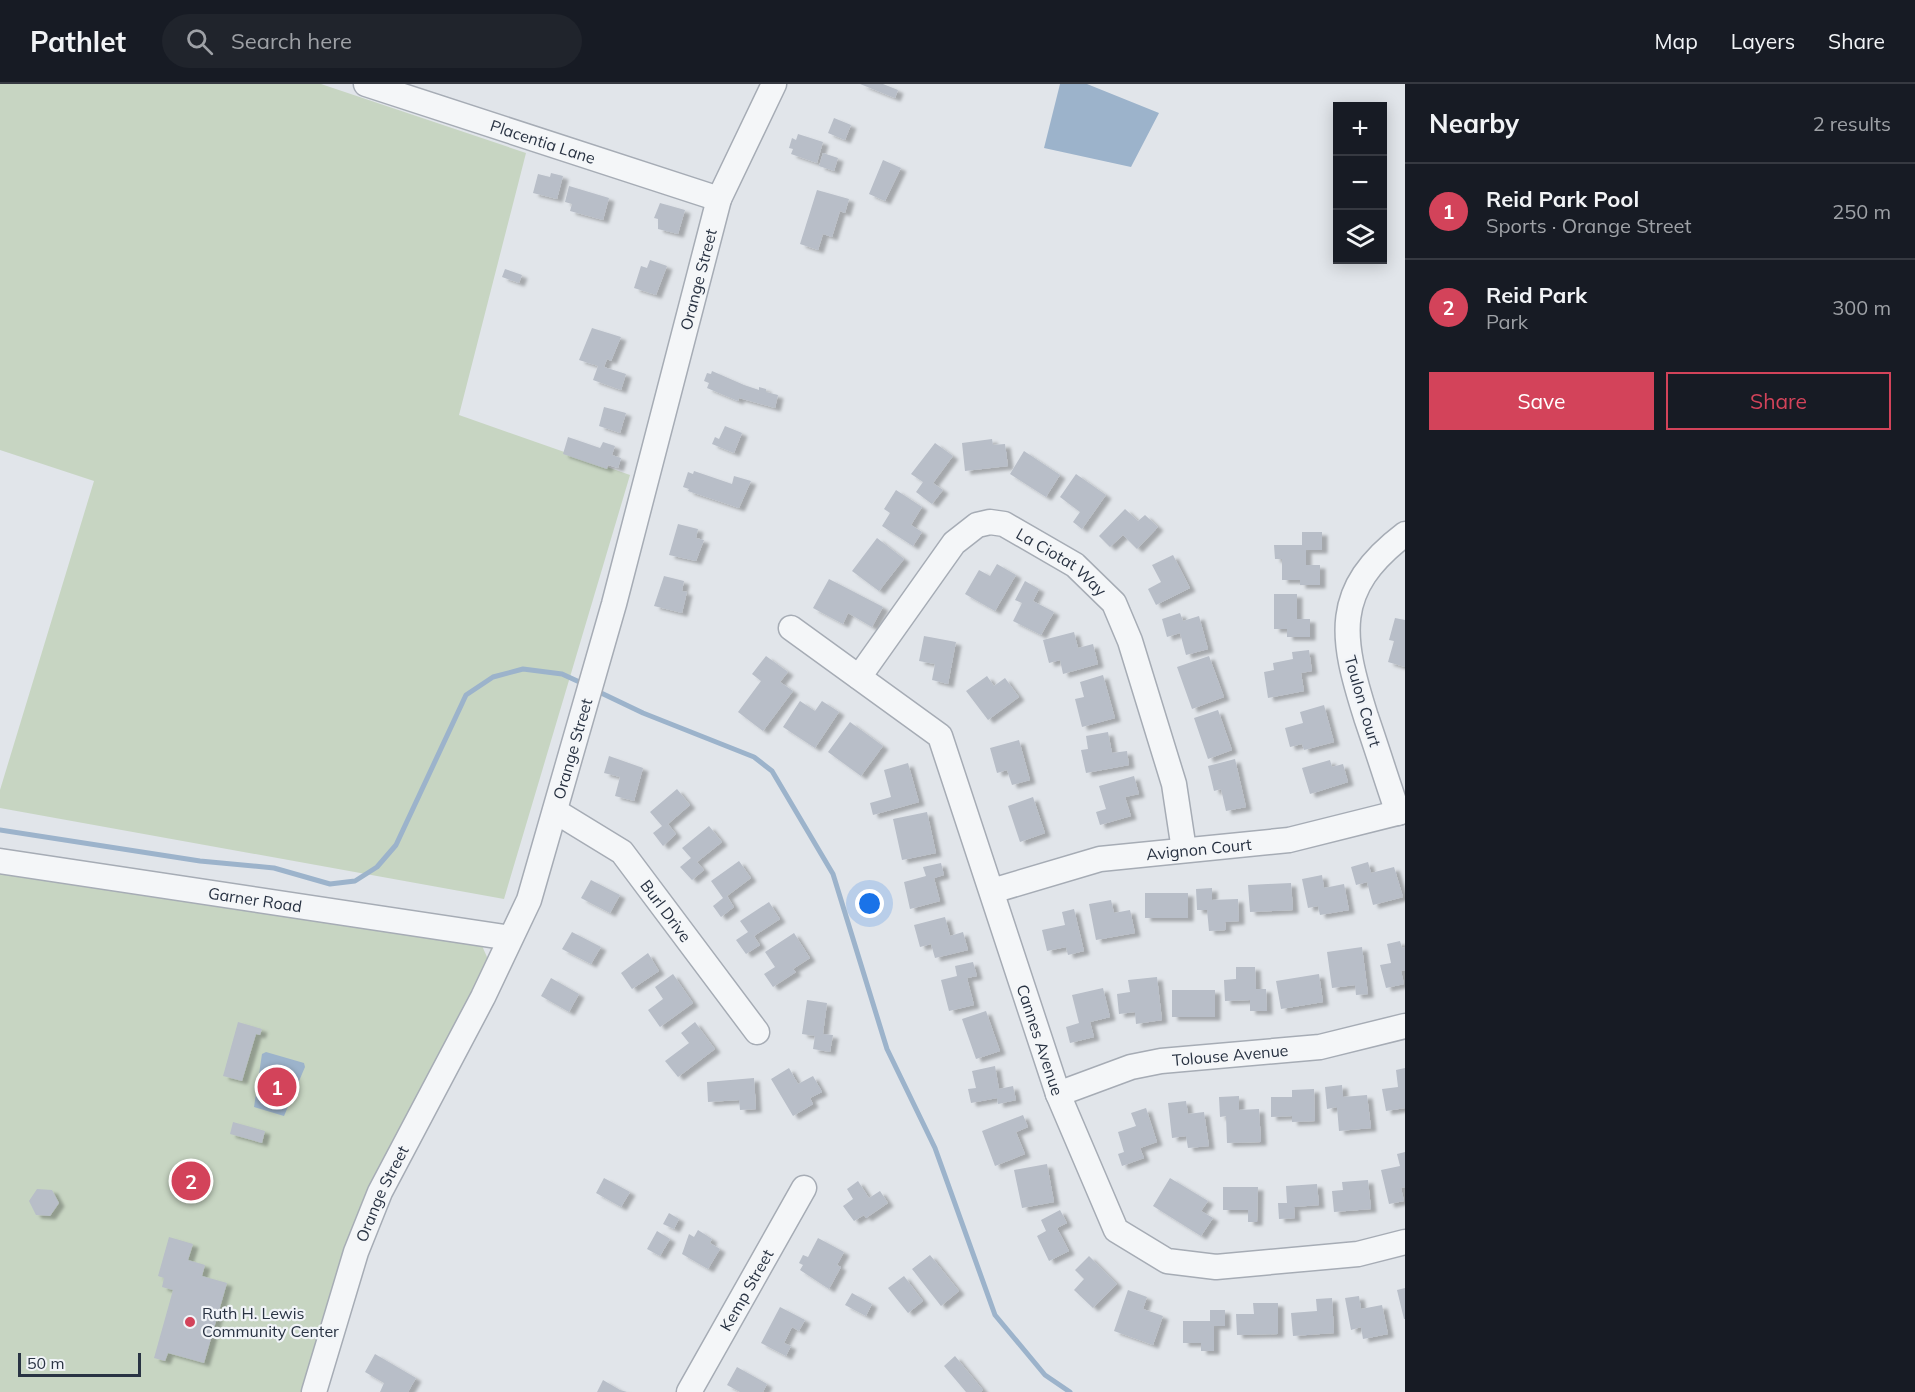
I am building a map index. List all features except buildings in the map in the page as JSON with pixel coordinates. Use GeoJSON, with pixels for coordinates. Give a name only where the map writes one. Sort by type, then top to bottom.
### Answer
{"type":"FeatureCollection","features":[{"type":"Feature","properties":{"kind":"street","name":"Placentia Lane"},"geometry":{"type":"LineString","coordinates":[[366,84],[719,199]]}},
{"type":"Feature","properties":{"kind":"street","name":"Orange Street"},"geometry":{"type":"LineString","coordinates":[[314,1392],[356,1252],[380,1192],[529,900],[579,726],[719,199],[774,84]]}},
{"type":"Feature","properties":{"kind":"street","name":"La Ciotat Way"},"geometry":{"type":"LineString","coordinates":[[859,677],[954,543],[965,532],[990,522],[1004,524],[1016,530],[1075,566],[1114,603],[1130,641],[1174,784],[1184,850]]}},
{"type":"Feature","properties":{"kind":"street","name":"Toulon Court"},"geometry":{"type":"LineString","coordinates":[[1401,812],[1353,676],[1346,640],[1348,620],[1362,579],[1376,559],[1405,534]]}},
{"type":"Feature","properties":{"kind":"street","name":"Cannes Avenue"},"geometry":{"type":"LineString","coordinates":[[791,628],[940,736],[993,891],[1058,1094],[1116,1230],[1167,1262],[1216,1267],[1358,1254],[1405,1242]]}},
{"type":"Feature","properties":{"kind":"street","name":"Burl Drive"},"geometry":{"type":"LineString","coordinates":[[555,811],[622,852],[757,1032]]}},
{"type":"Feature","properties":{"kind":"street","name":"Avignon Court"},"geometry":{"type":"LineString","coordinates":[[993,891],[1100,859],[1289,840],[1401,812]]}},
{"type":"Feature","properties":{"kind":"street","name":"Garner Road"},"geometry":{"type":"LineString","coordinates":[[0,861],[510,938]]}},
{"type":"Feature","properties":{"kind":"street","name":"Tolouse Avenue"},"geometry":{"type":"LineString","coordinates":[[1058,1094],[1131,1067],[1161,1061],[1320,1047],[1405,1026]]}},
{"type":"Feature","properties":{"kind":"street","name":"Kemp Street"},"geometry":{"type":"LineString","coordinates":[[689,1392],[804,1188]]}},
{"type":"Feature","properties":{"kind":"green space"},"geometry":{"type":"Polygon","coordinates":[[[0,84],[321,84],[526,153],[459,415],[630,475],[504,899],[0,808],[0,790],[94,481],[0,450],[0,84]]]}},
{"type":"Feature","properties":{"kind":"green space"},"geometry":{"type":"Polygon","coordinates":[[[0,868],[479,939],[491,966],[306,1392],[0,1392],[0,868]]]}},
{"type":"Feature","properties":{"kind":"water"},"geometry":{"type":"Polygon","coordinates":[[[1060,84],[1087,84],[1159,113],[1131,167],[1044,148],[1060,84]]]}},
{"type":"Feature","properties":{"kind":"water"},"geometry":{"type":"Polygon","coordinates":[[[266,1052],[304,1063],[305,1067],[284,1116],[254,1107],[262,1054],[266,1052]]]}},
{"type":"Feature","properties":{"kind":"waterway"},"geometry":{"type":"LineString","coordinates":[[0,830],[200,861],[274,868],[330,884],[355,881],[377,867],[396,845],[466,695],[493,677],[523,669],[562,674],[586,685]]}},
{"type":"Feature","properties":{"kind":"waterway"},"geometry":{"type":"LineString","coordinates":[[597,691],[643,713],[754,757],[772,771],[833,874],[887,1049],[935,1148],[995,1315],[1045,1375],[1070,1392]]}},
{"type":"Feature","properties":{"kind":"place","name":"Reid Park Pool"},"geometry":{"type":"Point","coordinates":[277,1087]}},
{"type":"Feature","properties":{"kind":"place","name":"Reid Park"},"geometry":{"type":"Point","coordinates":[191,1181]}},
{"type":"Feature","properties":{"kind":"place","name":"Ruth H. Lewis Community Center"},"geometry":{"type":"Point","coordinates":[190,1322]}}]}
